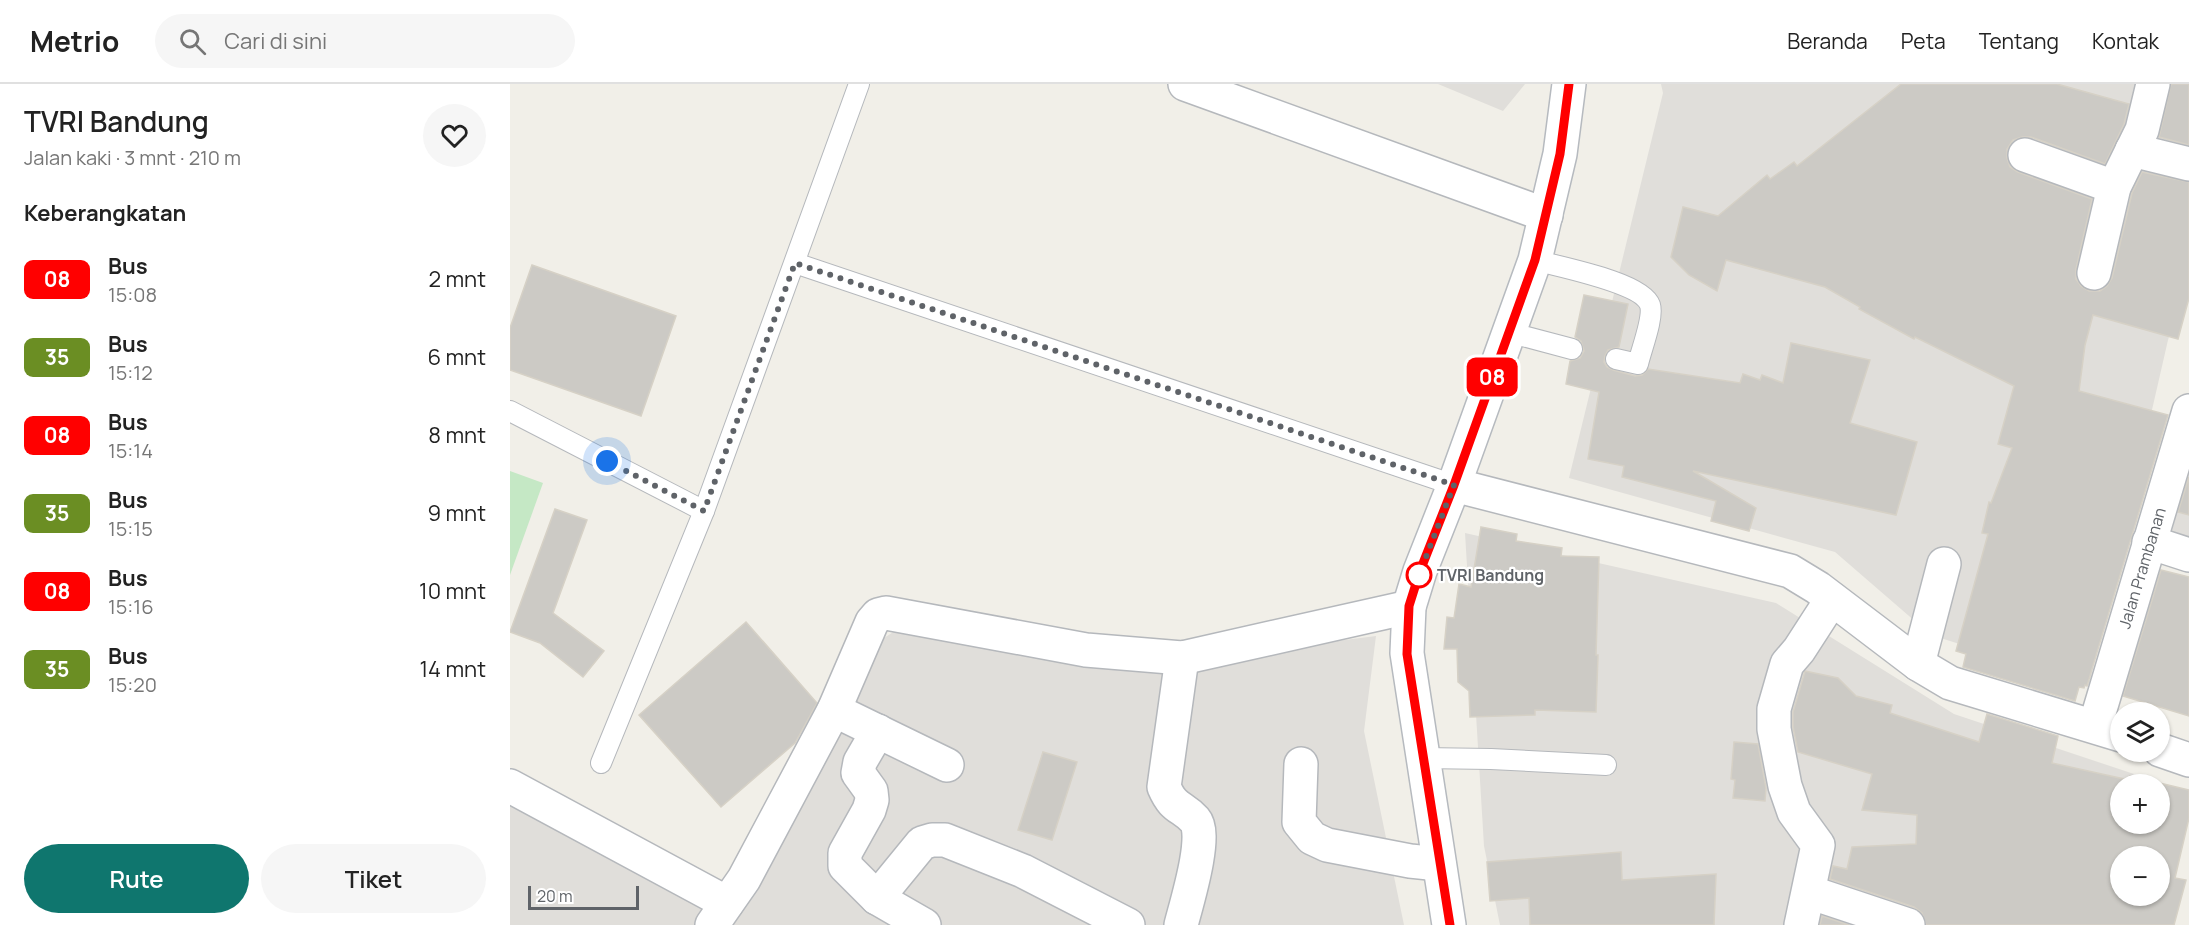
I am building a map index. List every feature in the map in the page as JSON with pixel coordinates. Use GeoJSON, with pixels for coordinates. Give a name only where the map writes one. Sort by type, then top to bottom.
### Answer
{"type":"FeatureCollection","features":[{"type":"Feature","properties":{"kind":"street"},"geometry":{"type":"LineString","coordinates":[[1185,84],[1546,215]]}},
{"type":"Feature","properties":{"kind":"street"},"geometry":{"type":"LineString","coordinates":[[1449,925],[1407,654],[1409,606],[1535,260],[1560,154],[1569,84]]}},
{"type":"Feature","properties":{"kind":"street"},"geometry":{"type":"LineString","coordinates":[[2094,273],[2114,187],[2142,130],[2153,84]]}},
{"type":"Feature","properties":{"kind":"street"},"geometry":{"type":"LineString","coordinates":[[2132,150],[2189,164]]}},
{"type":"Feature","properties":{"kind":"street"},"geometry":{"type":"LineString","coordinates":[[2025,155],[2114,187]]}},
{"type":"Feature","properties":{"kind":"street","name":"Jalan Prambanan"},"geometry":{"type":"LineString","coordinates":[[2108,730],[2149,542],[2189,411]]}},
{"type":"Feature","properties":{"kind":"street"},"geometry":{"type":"LineString","coordinates":[[1454,485],[1790,571],[1832,599],[1918,664],[1950,683],[2108,730]]}},
{"type":"Feature","properties":{"kind":"street"},"geometry":{"type":"LineString","coordinates":[[2149,542],[2189,555]]}},
{"type":"Feature","properties":{"kind":"street"},"geometry":{"type":"LineString","coordinates":[[1918,664],[1944,564]]}},
{"type":"Feature","properties":{"kind":"street"},"geometry":{"type":"LineString","coordinates":[[1801,925],[1818,844],[1794,812],[1785,786],[1776,740],[1774,709],[1786,664],[1799,650],[1832,599]]}},
{"type":"Feature","properties":{"kind":"street"},"geometry":{"type":"LineString","coordinates":[[510,786],[720,914],[744,879],[834,710],[872,622],[878,615],[886,613],[1086,650],[1182,658],[1409,606]]}},
{"type":"Feature","properties":{"kind":"street"},"geometry":{"type":"LineString","coordinates":[[1181,925],[1200,840],[1199,829],[1195,821],[1172,803],[1164,786],[1182,658]]}},
{"type":"Feature","properties":{"kind":"street"},"geometry":{"type":"LineString","coordinates":[[834,710],[946,765]]}},
{"type":"Feature","properties":{"kind":"street"},"geometry":{"type":"LineString","coordinates":[[878,731],[860,762],[858,773],[871,791],[872,800],[846,853],[845,867],[877,898],[924,925]]}},
{"type":"Feature","properties":{"kind":"street"},"geometry":{"type":"LineString","coordinates":[[2170,753],[2189,760]]}},
{"type":"Feature","properties":{"kind":"street"},"geometry":{"type":"LineString","coordinates":[[1302,764],[1299,822],[1312,838],[1327,845],[1410,861],[1439,864]]}},
{"type":"Feature","properties":{"kind":"street"},"geometry":{"type":"LineString","coordinates":[[877,898],[922,843],[945,840],[1023,871],[1128,925]]}},
{"type":"Feature","properties":{"kind":"street"},"geometry":{"type":"LineString","coordinates":[[1809,892],[1908,925]]}},
{"type":"Feature","properties":{"kind":"lane"},"geometry":{"type":"LineString","coordinates":[[601,763],[704,511],[859,84]]}},
{"type":"Feature","properties":{"kind":"lane"},"geometry":{"type":"LineString","coordinates":[[1535,260],[1618,282],[1644,294],[1650,304],[1651,313],[1638,364],[1616,359]]}},
{"type":"Feature","properties":{"kind":"lane"},"geometry":{"type":"LineString","coordinates":[[795,263],[1454,485]]}},
{"type":"Feature","properties":{"kind":"lane"},"geometry":{"type":"LineString","coordinates":[[1508,332],[1572,349]]}},
{"type":"Feature","properties":{"kind":"lane"},"geometry":{"type":"LineString","coordinates":[[510,411],[704,511]]}},
{"type":"Feature","properties":{"kind":"lane"},"geometry":{"type":"LineString","coordinates":[[1422,758],[1606,765]]}},
{"type":"Feature","properties":{"kind":"shaded area"},"geometry":{"type":"Polygon","coordinates":[[[1438,84],[1525,84],[1503,111],[1438,84]]]}},
{"type":"Feature","properties":{"kind":"shaded area"},"geometry":{"type":"Polygon","coordinates":[[[1661,84],[2189,84],[2189,273],[2168,340],[2089,685],[1931,635],[1835,552],[1569,478],[1663,93],[1661,84]]]}},
{"type":"Feature","properties":{"kind":"shaded area"},"geometry":{"type":"Polygon","coordinates":[[[2189,463],[2189,543],[2170,539],[2189,463]]]}},
{"type":"Feature","properties":{"kind":"shaded area"},"geometry":{"type":"Polygon","coordinates":[[[1465,533],[1776,603],[1954,714],[2134,774],[2110,774],[2110,834],[2170,834],[2170,786],[2185,791],[2170,897],[2170,846],[2110,846],[2110,906],[2169,906],[2166,925],[1500,925],[1484,846],[1465,533]]]}},
{"type":"Feature","properties":{"kind":"shaded area"},"geometry":{"type":"Polygon","coordinates":[[[901,627],[1117,669],[1376,636],[1364,731],[1404,925],[510,925],[510,798],[720,908],[864,651],[901,627]]]}},
{"type":"Feature","properties":{"kind":"green space"},"geometry":{"type":"Polygon","coordinates":[[[510,471],[543,483],[510,575],[510,471]]]}},
{"type":"Feature","properties":{"kind":"building"},"geometry":{"type":"Polygon","coordinates":[[[1901,84],[2057,84],[2129,104],[2124,124],[2105,164],[2031,137],[2013,140],[2007,149],[2010,167],[2018,172],[2092,199],[2076,269],[2076,279],[2089,291],[2100,291],[2112,278],[2132,193],[2142,172],[2189,182],[2189,298],[2178,339],[2093,315],[2085,345],[2079,391],[2168,415],[2087,686],[2079,687],[2075,701],[1963,667],[1966,654],[1956,651],[1988,534],[1982,533],[1989,502],[1991,503],[2012,448],[1998,444],[2014,386],[1915,337],[1914,339],[1859,309],[1860,307],[1825,287],[1726,260],[1717,291],[1689,275],[1671,257],[1683,207],[1718,216],[1767,175],[1770,179],[1794,162],[1797,166],[1901,84]]]}},
{"type":"Feature","properties":{"kind":"building"},"geometry":{"type":"Polygon","coordinates":[[[2171,84],[2189,84],[2189,145],[2159,137],[2171,84]]]}},
{"type":"Feature","properties":{"kind":"building"},"geometry":{"type":"Polygon","coordinates":[[[532,265],[676,316],[641,416],[510,370],[510,328],[532,265]]]}},
{"type":"Feature","properties":{"kind":"building"},"geometry":{"type":"Polygon","coordinates":[[[1584,295],[1628,304],[1619,347],[1608,350],[1604,362],[1613,370],[1635,376],[1642,375],[1648,369],[1740,383],[1743,374],[1760,380],[1762,375],[1783,383],[1791,343],[1870,360],[1850,423],[1917,442],[1896,515],[1693,471],[1756,508],[1749,531],[1711,521],[1716,501],[1622,477],[1624,466],[1588,459],[1599,392],[1566,384],[1570,361],[1580,358],[1584,351],[1581,341],[1575,337],[1584,295]]]}},
{"type":"Feature","properties":{"kind":"building"},"geometry":{"type":"Polygon","coordinates":[[[2189,477],[2189,515],[2178,512],[2189,477]]]}},
{"type":"Feature","properties":{"kind":"building"},"geometry":{"type":"Polygon","coordinates":[[[555,509],[587,520],[553,613],[604,651],[583,677],[540,643],[510,632],[555,509]]]}},
{"type":"Feature","properties":{"kind":"building"},"geometry":{"type":"Polygon","coordinates":[[[1481,527],[1517,534],[1516,541],[1562,548],[1561,556],[1599,557],[1596,712],[1535,710],[1535,715],[1470,717],[1469,691],[1458,682],[1457,649],[1444,649],[1447,617],[1454,618],[1459,584],[1471,587],[1481,527]]]}},
{"type":"Feature","properties":{"kind":"building"},"geometry":{"type":"Polygon","coordinates":[[[2161,570],[2189,577],[2189,716],[2170,710],[2170,702],[2143,702],[2123,696],[2161,570]]]}},
{"type":"Feature","properties":{"kind":"building"},"geometry":{"type":"Polygon","coordinates":[[[746,622],[817,703],[795,743],[721,807],[639,715],[746,622]]]}},
{"type":"Feature","properties":{"kind":"building"},"geometry":{"type":"Polygon","coordinates":[[[1805,671],[1838,678],[1856,696],[1892,705],[1890,713],[1979,742],[1987,714],[2058,736],[2052,763],[2110,776],[2110,834],[2170,834],[2170,785],[2189,790],[2189,818],[2175,878],[2186,880],[2174,925],[1926,925],[1922,913],[1914,907],[1830,879],[1833,866],[1847,869],[1852,847],[1916,844],[1917,815],[1862,810],[1872,774],[1798,752],[1793,727],[1793,712],[1805,671]]]}},
{"type":"Feature","properties":{"kind":"building"},"geometry":{"type":"Polygon","coordinates":[[[1734,742],[1758,744],[1766,788],[1765,801],[1733,798],[1735,780],[1731,779],[1734,742]]]}},
{"type":"Feature","properties":{"kind":"building"},"geometry":{"type":"Polygon","coordinates":[[[1043,752],[1077,762],[1052,840],[1018,830],[1043,752]]]}},
{"type":"Feature","properties":{"kind":"building"},"geometry":{"type":"Polygon","coordinates":[[[1621,852],[1622,880],[1716,874],[1714,925],[1530,925],[1529,898],[1490,901],[1487,862],[1621,852]]]}},
{"type":"Feature","properties":{"kind":"building"},"geometry":{"type":"Polygon","coordinates":[[[1822,916],[1849,925],[1820,925],[1822,916]]]}},
{"type":"Feature","properties":{"kind":"bus line","name":"08"},"geometry":{"type":"LineString","coordinates":[[1450,925],[1407,654],[1409,606],[1535,260],[1560,154],[1569,84]]}},
{"type":"Feature","properties":{"kind":"place","name":"TVRI Bandung"},"geometry":{"type":"Point","coordinates":[1419,575]}},
{"type":"Feature","properties":{"kind":"route"},"geometry":{"type":"LineString","coordinates":[[607,461],[704,511],[795,263],[1454,485],[1419,575]]}}]}
